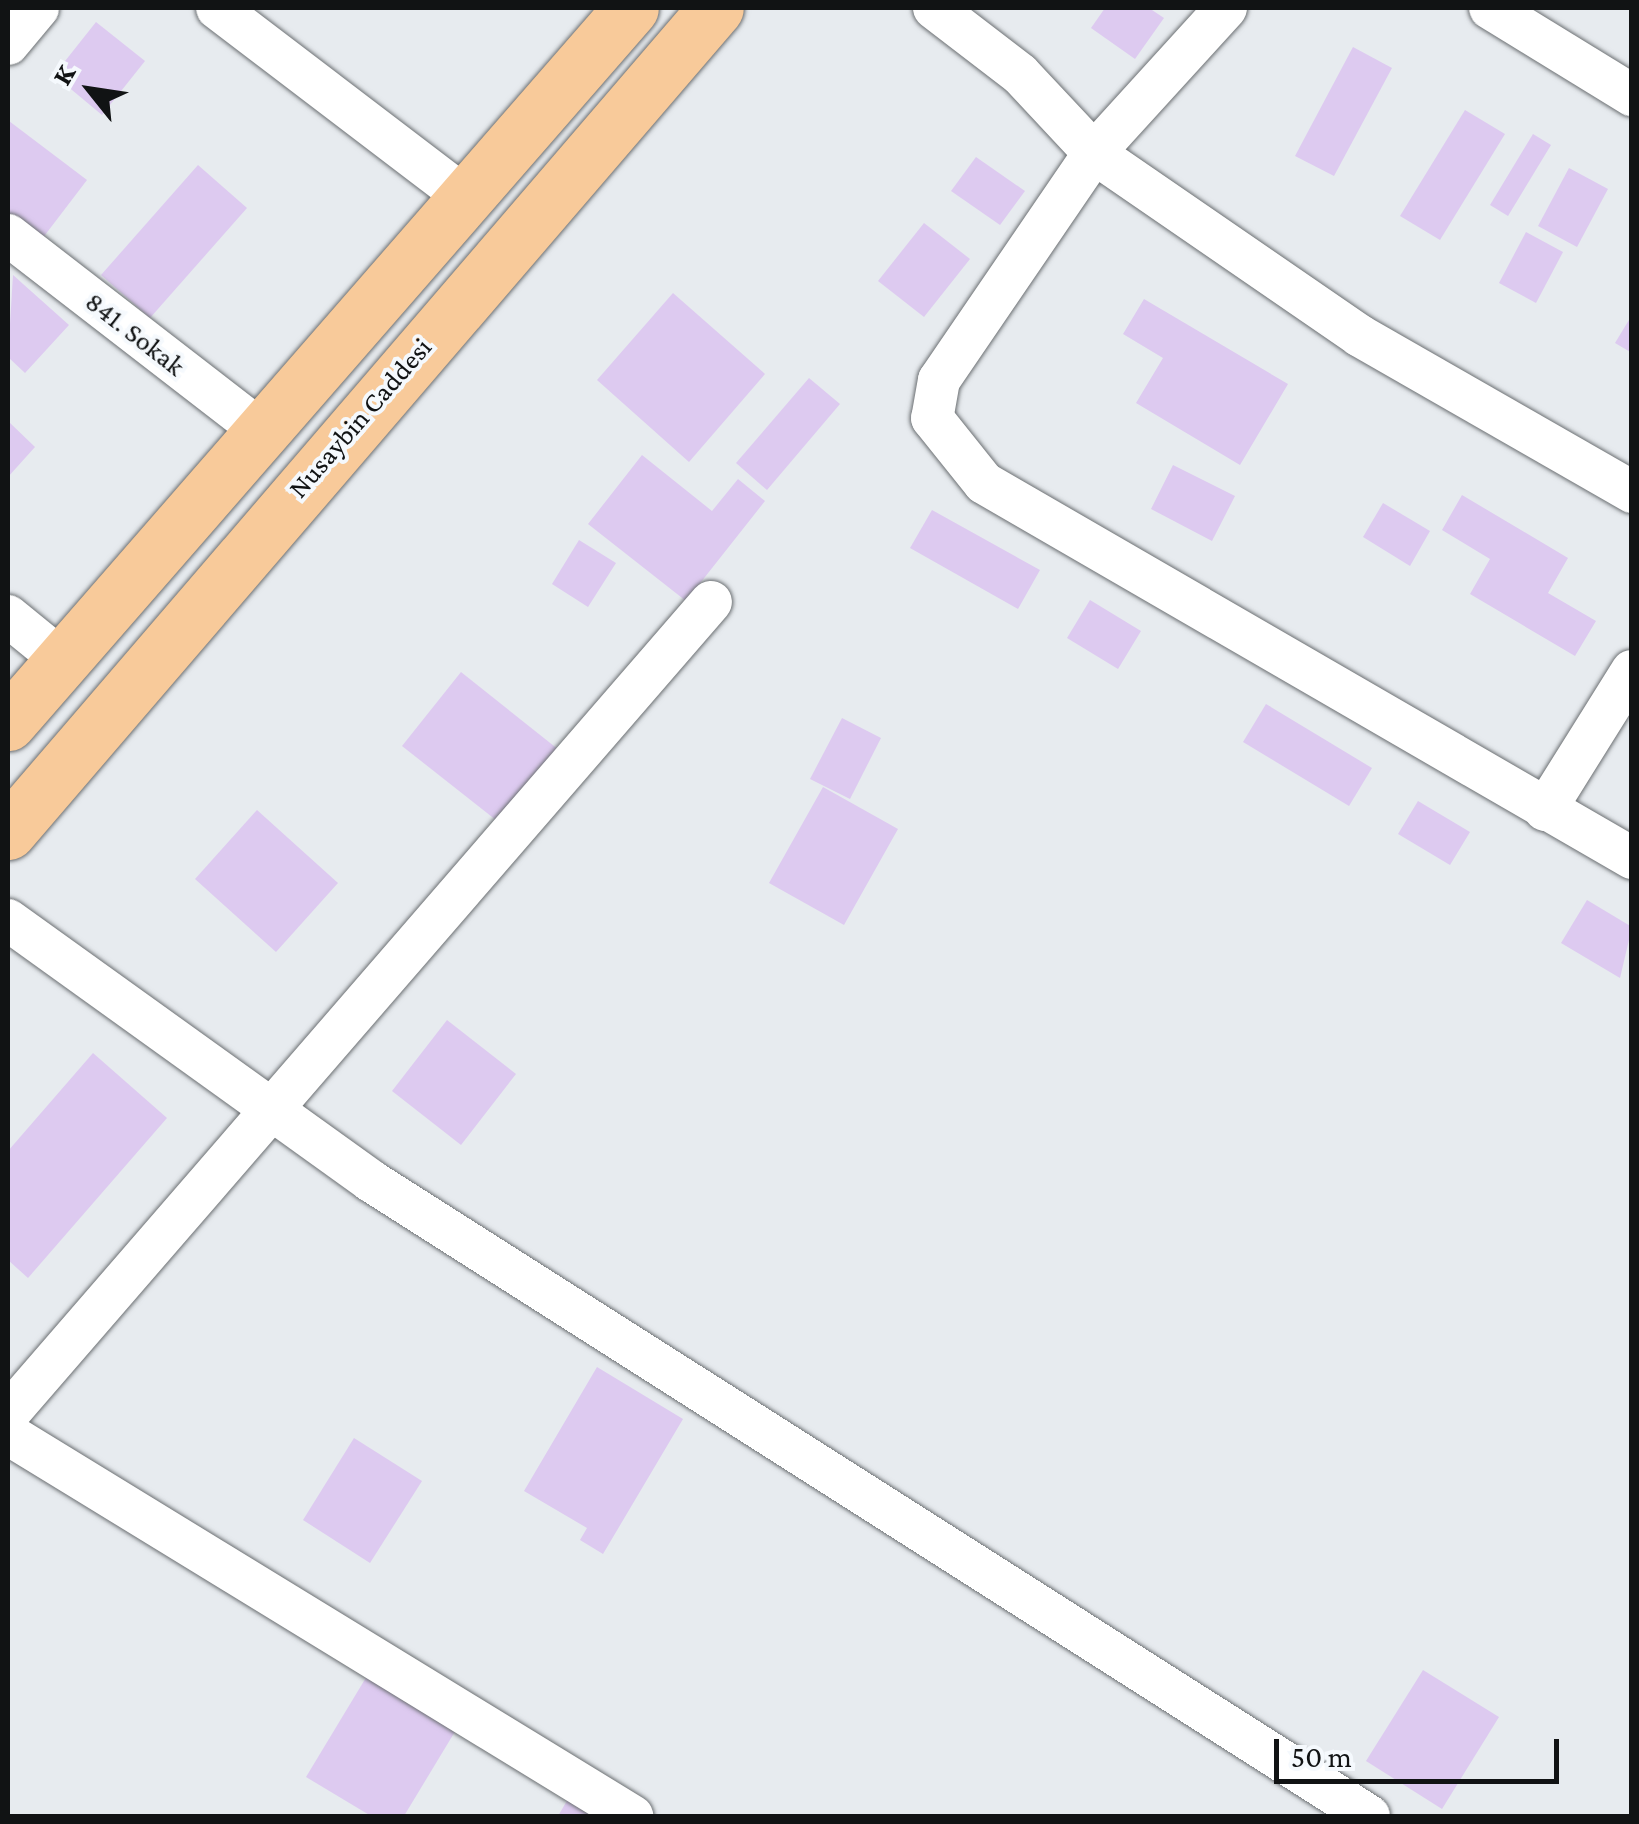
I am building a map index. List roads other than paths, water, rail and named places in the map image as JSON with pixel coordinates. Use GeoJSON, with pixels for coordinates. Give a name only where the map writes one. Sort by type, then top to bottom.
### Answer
{"type":"FeatureCollection","features":[{"type":"Feature","properties":{"kind":"highway"},"geometry":{"type":"LineString","coordinates":[[8,723],[630,8]]}},
{"type":"Feature","properties":{"kind":"highway","name":"Nusaybin Caddesi"},"geometry":{"type":"LineString","coordinates":[[8,832],[716,8]]}},
{"type":"Feature","properties":{"kind":"street"},"geometry":{"type":"LineString","coordinates":[[8,44],[38,8]]}},
{"type":"Feature","properties":{"kind":"street"},"geometry":{"type":"LineString","coordinates":[[216,8],[464,196]]}},
{"type":"Feature","properties":{"kind":"street"},"geometry":{"type":"LineString","coordinates":[[934,8],[1020,74],[1094,153],[1360,336],[1632,492]]}},
{"type":"Feature","properties":{"kind":"street"},"geometry":{"type":"LineString","coordinates":[[1226,8],[1094,153],[939,380],[932,418],[984,482],[1632,858]]}},
{"type":"Feature","properties":{"kind":"street"},"geometry":{"type":"LineString","coordinates":[[1490,8],[1632,95]]}},
{"type":"Feature","properties":{"kind":"street","name":"841. Sokak"},"geometry":{"type":"LineString","coordinates":[[8,236],[263,432]]}},
{"type":"Feature","properties":{"kind":"street"},"geometry":{"type":"LineString","coordinates":[[8,1414],[711,602]]}},
{"type":"Feature","properties":{"kind":"street"},"geometry":{"type":"LineString","coordinates":[[8,616],[62,660]]}},
{"type":"Feature","properties":{"kind":"street"},"geometry":{"type":"LineString","coordinates":[[1546,810],[1632,671]]}},
{"type":"Feature","properties":{"kind":"street"},"geometry":{"type":"LineString","coordinates":[[8,920],[270,1112],[1369,1816]]}},
{"type":"Feature","properties":{"kind":"street"},"geometry":{"type":"LineString","coordinates":[[8,1434],[632,1816]]}}]}
